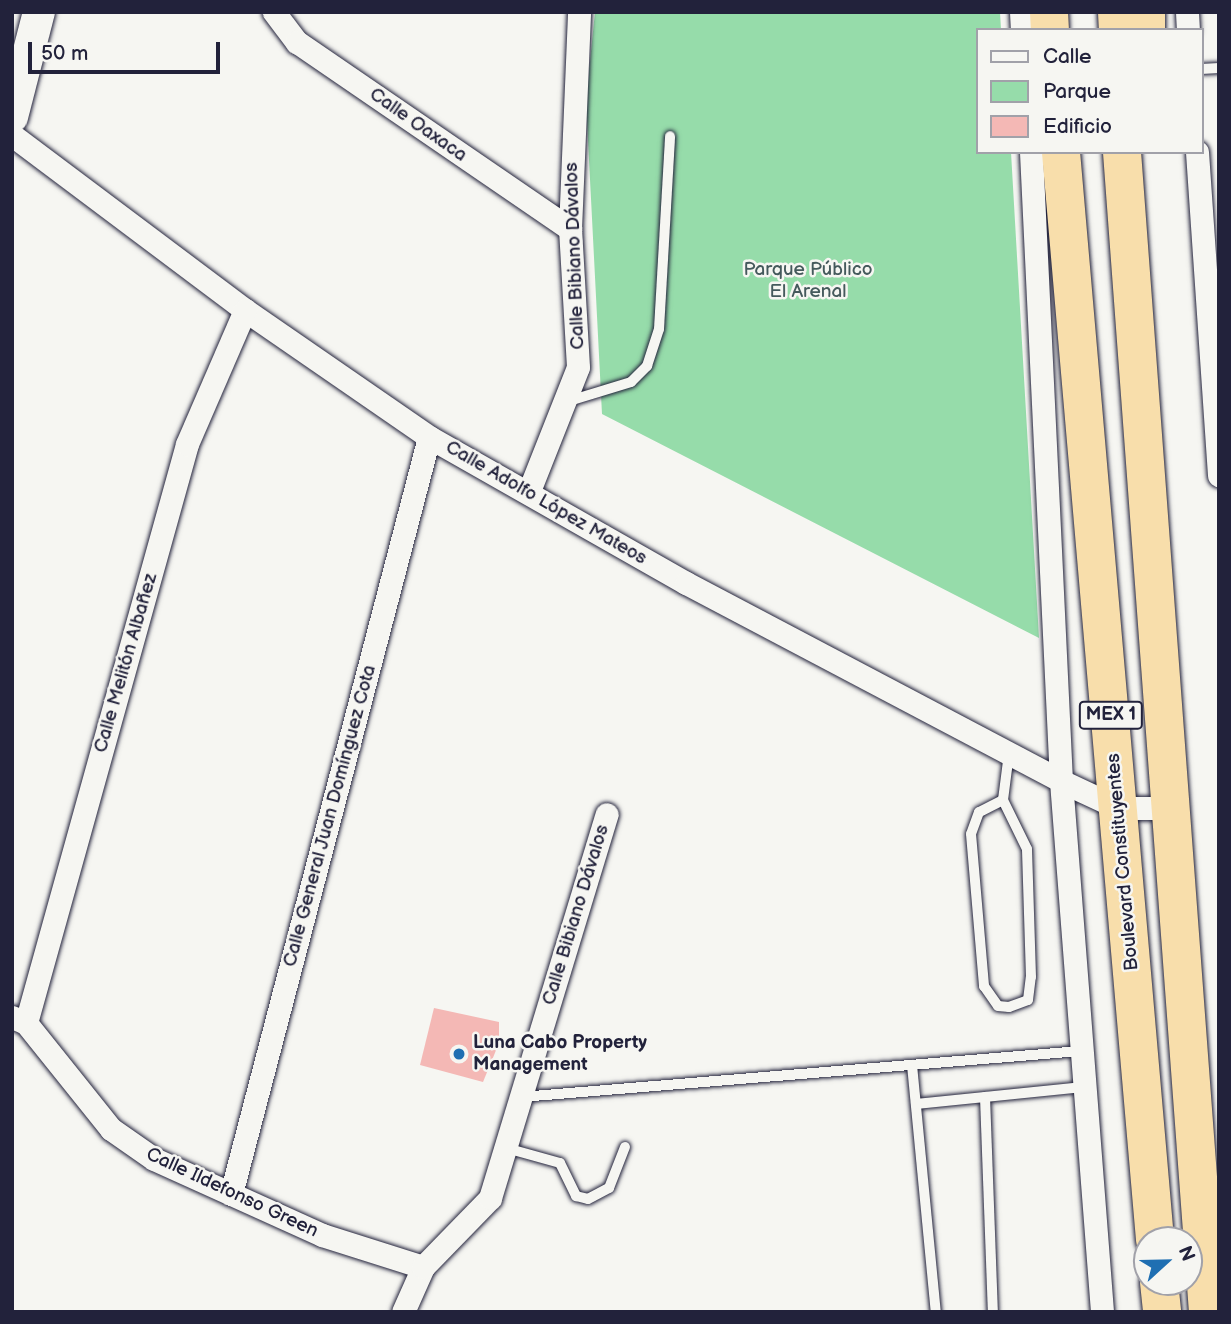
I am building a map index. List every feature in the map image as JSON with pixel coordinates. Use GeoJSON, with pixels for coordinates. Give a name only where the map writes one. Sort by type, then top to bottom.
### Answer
{"type":"FeatureCollection","features":[{"type":"Feature","properties":{"kind":"highway","name":"Boulevard Constituyentes"},"geometry":{"type":"LineString","coordinates":[[1062,154],[1155,1226]]}},
{"type":"Feature","properties":{"kind":"highway"},"geometry":{"type":"LineString","coordinates":[[1122,154],[1147,544]]}},
{"type":"Feature","properties":{"kind":"highway"},"geometry":{"type":"LineString","coordinates":[[1146,154],[1147,544]]}},
{"type":"Feature","properties":{"kind":"highway","name":"MEX 1"},"geometry":{"type":"LineString","coordinates":[[1147,544],[1208,1312]]}},
{"type":"Feature","properties":{"kind":"street"},"geometry":{"type":"LineString","coordinates":[[15,97],[38,12]]}},
{"type":"Feature","properties":{"kind":"street","name":"Calle Oaxaca"},"geometry":{"type":"LineString","coordinates":[[274,12],[297,42],[570,229]]}},
{"type":"Feature","properties":{"kind":"street","name":"Calle Bibiano Dávalos"},"geometry":{"type":"LineString","coordinates":[[529,491],[569,401],[580,331],[570,229],[579,12]]}},
{"type":"Feature","properties":{"kind":"street","name":"Calle Adolfo López Mateos"},"geometry":{"type":"LineString","coordinates":[[12,135],[245,310],[429,437],[529,491],[686,583],[1061,781],[1119,808]]}},
{"type":"Feature","properties":{"kind":"street"},"geometry":{"type":"LineString","coordinates":[[1031,154],[1061,781],[1102,1312]]}},
{"type":"Feature","properties":{"kind":"street"},"geometry":{"type":"LineString","coordinates":[[1197,154],[1219,475]]}},
{"type":"Feature","properties":{"kind":"street","name":"Calle Melitón Albañez"},"geometry":{"type":"LineString","coordinates":[[19,1020],[187,444],[245,310]]}},
{"type":"Feature","properties":{"kind":"street","name":"Calle General Juan Domínguez Cota"},"geometry":{"type":"LineString","coordinates":[[231,1195],[429,437]]}},
{"type":"Feature","properties":{"kind":"street"},"geometry":{"type":"LineString","coordinates":[[1119,808],[1167,808]]}},
{"type":"Feature","properties":{"kind":"street","name":"Calle Bibiano Dávalos"},"geometry":{"type":"LineString","coordinates":[[403,1312],[423,1267],[480,1215],[506,1148],[607,814]]}},
{"type":"Feature","properties":{"kind":"street","name":"Calle Ildefonso Green"},"geometry":{"type":"LineString","coordinates":[[19,1020],[111,1129],[154,1159],[322,1236],[423,1267]]}},
{"type":"Feature","properties":{"kind":"lane"},"geometry":{"type":"LineString","coordinates":[[569,401],[631,382],[647,366],[659,329],[670,136]]}},
{"type":"Feature","properties":{"kind":"lane"},"geometry":{"type":"LineString","coordinates":[[1003,800],[979,812],[971,834],[984,986],[998,1006],[1009,1007],[1028,1000],[1030,991],[1028,862],[1003,800],[1009,753]]}},
{"type":"Feature","properties":{"kind":"lane"},"geometry":{"type":"LineString","coordinates":[[521,1097],[1080,1051]]}},
{"type":"Feature","properties":{"kind":"lane"},"geometry":{"type":"LineString","coordinates":[[912,1065],[936,1312]]}},
{"type":"Feature","properties":{"kind":"lane"},"geometry":{"type":"LineString","coordinates":[[916,1104],[1083,1087]]}},
{"type":"Feature","properties":{"kind":"lane"},"geometry":{"type":"LineString","coordinates":[[985,1097],[993,1312]]}},
{"type":"Feature","properties":{"kind":"lane"},"geometry":{"type":"LineString","coordinates":[[506,1148],[559,1163],[576,1196],[588,1199],[609,1188],[625,1146]]}},
{"type":"Feature","properties":{"kind":"green space","name":"Parque Público El Arenal"},"geometry":{"type":"Polygon","coordinates":[[[595,12],[1000,12],[1001,28],[976,28],[976,154],[1011,154],[1039,638],[602,414],[586,101],[595,12]]]}},
{"type":"Feature","properties":{"kind":"building","name":"Luna Cabo Property Management"},"geometry":{"type":"Polygon","coordinates":[[[434,1008],[499,1022],[499,1043],[483,1082],[420,1065],[434,1008]]]}},
{"type":"Feature","properties":{"kind":"place","name":"Luna Cabo Property Management"},"geometry":{"type":"Point","coordinates":[459,1054]}}]}
